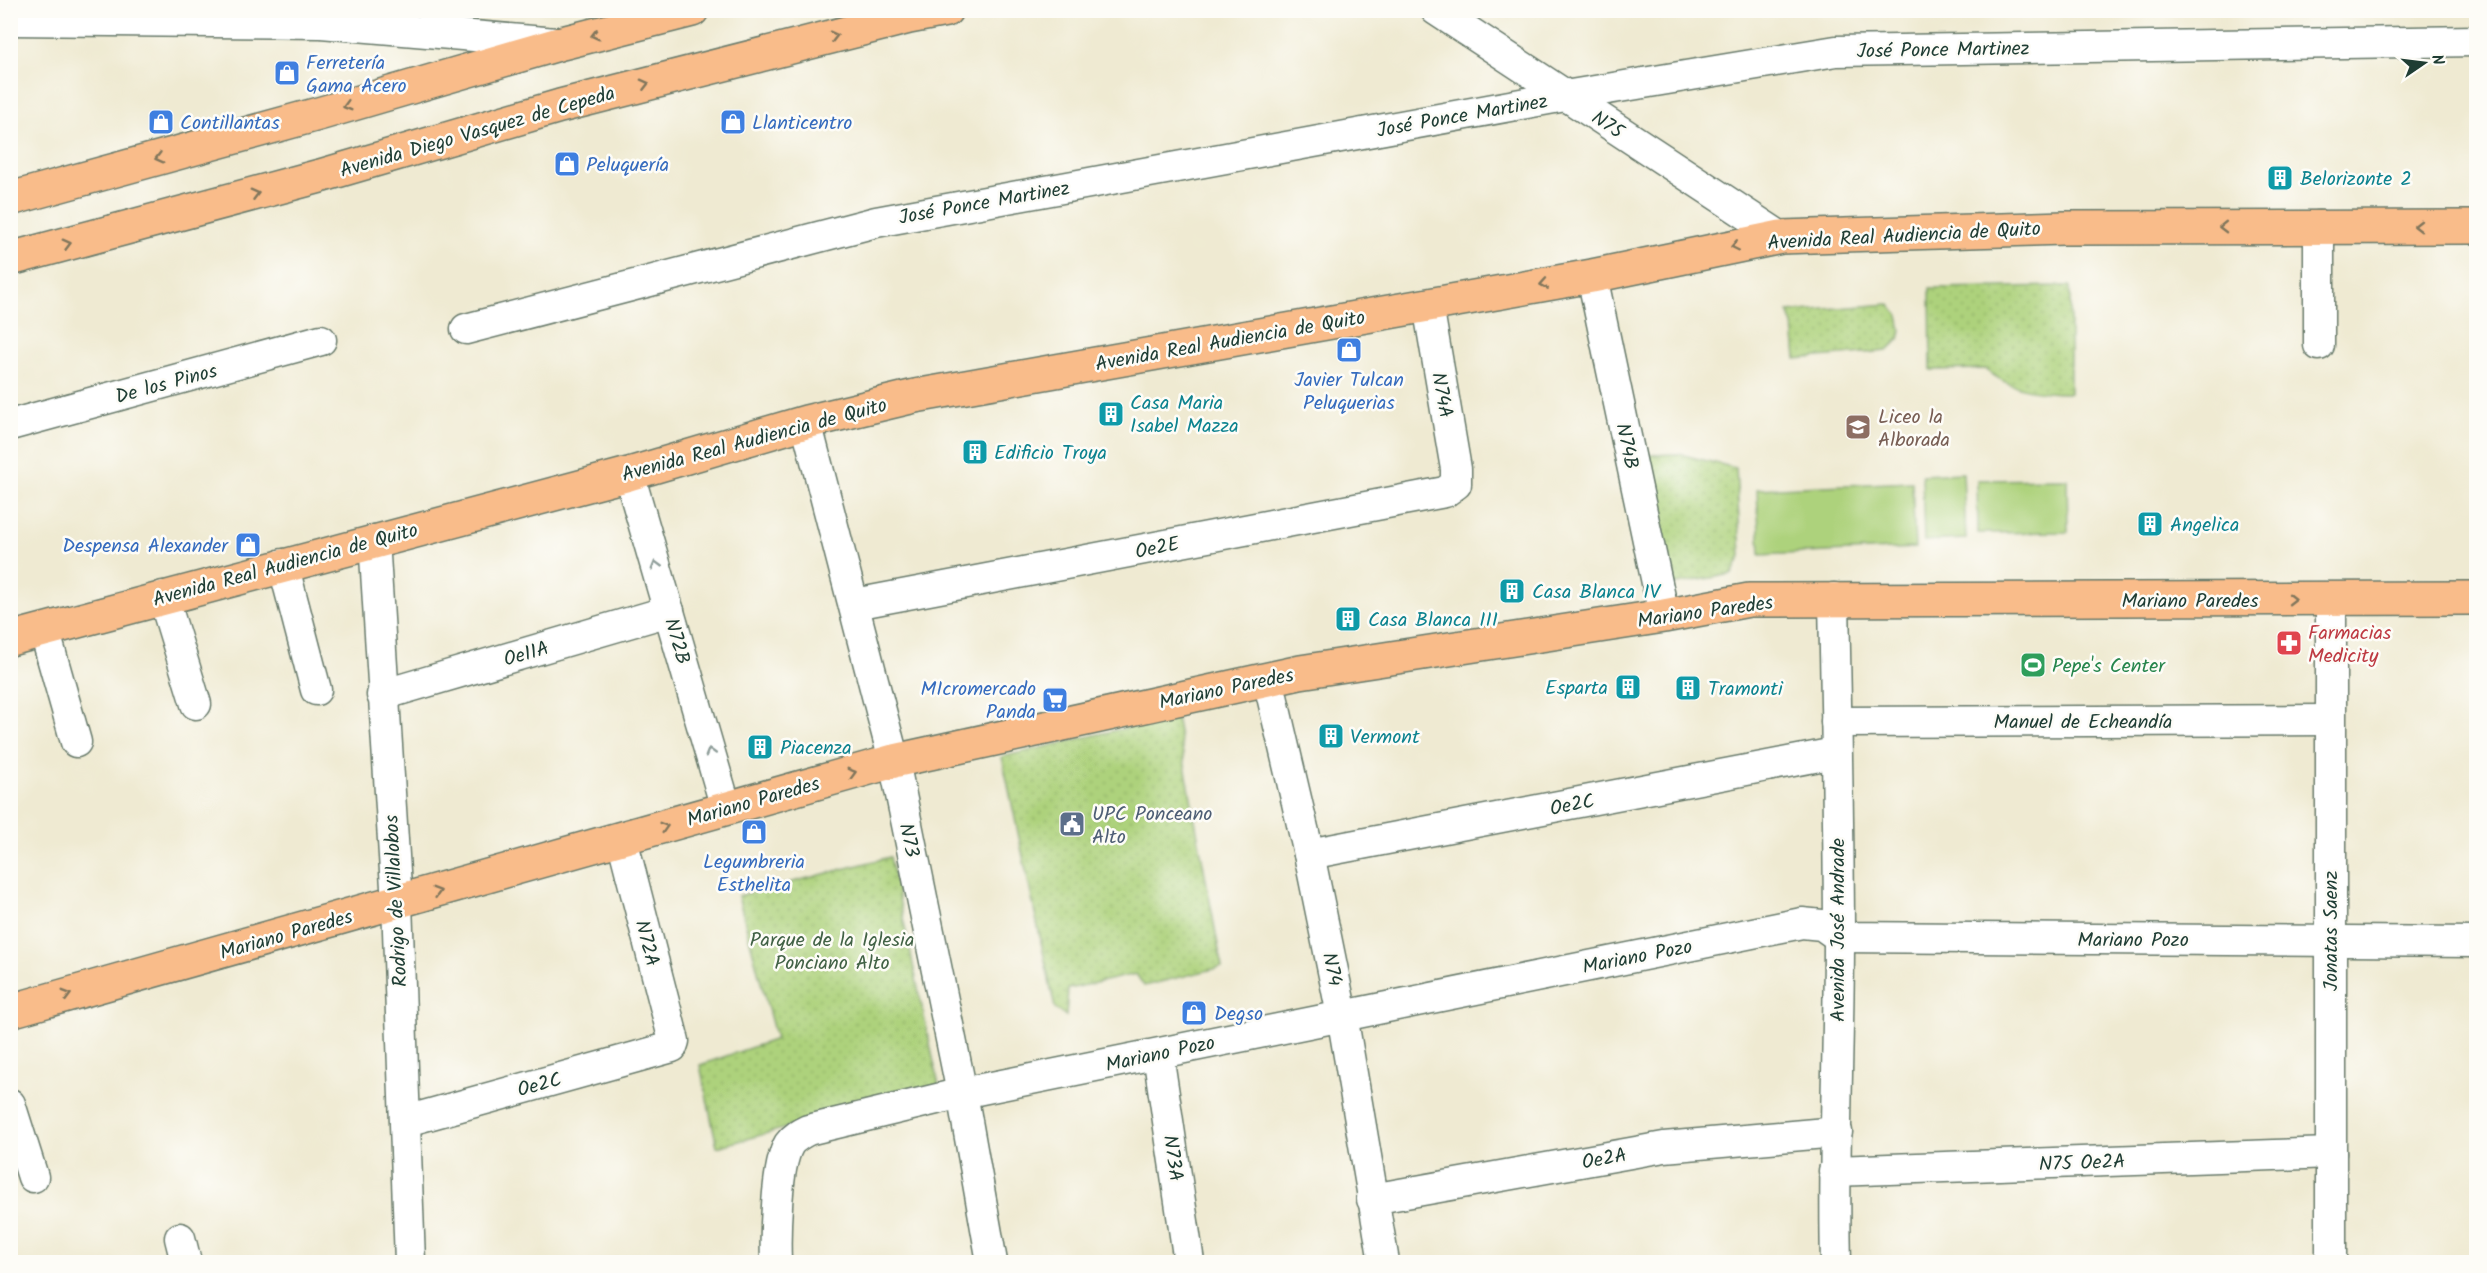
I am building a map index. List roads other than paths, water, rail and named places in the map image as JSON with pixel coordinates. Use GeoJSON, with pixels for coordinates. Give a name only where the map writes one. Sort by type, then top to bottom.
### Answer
{"type":"FeatureCollection","features":[{"type":"Feature","properties":{"kind":"main road"},"geometry":{"type":"LineString","coordinates":[[10,199],[322,113],[562,43],[692,10]]}},
{"type":"Feature","properties":{"kind":"main road","name":"Avenida Diego Vasquez de Cepeda"},"geometry":{"type":"LineString","coordinates":[[10,260],[320,176],[560,106],[909,17],[946,10]]}},
{"type":"Feature","properties":{"kind":"main road","name":"Avenida Real Audiencia de Quito"},"geometry":{"type":"LineString","coordinates":[[10,639],[283,564],[629,474],[806,422],[915,396],[1592,276],[1781,237],[2064,228],[2476,227]]}},
{"type":"Feature","properties":{"kind":"main road","name":"Mariano Paredes"},"geometry":{"type":"LineString","coordinates":[[10,1011],[894,761],[1268,679],[1664,616],[1749,600],[2476,598]]}},
{"type":"Feature","properties":{"kind":"street","name":"N75"},"geometry":{"type":"LineString","coordinates":[[1436,10],[1781,237]]}},
{"type":"Feature","properties":{"kind":"street"},"geometry":{"type":"LineString","coordinates":[[10,20],[232,16],[321,17],[562,43]]}},
{"type":"Feature","properties":{"kind":"street","name":"José Ponce Martinez"},"geometry":{"type":"LineString","coordinates":[[466,329],[876,222],[1565,96],[1836,51],[2476,41]]}},
{"type":"Feature","properties":{"kind":"street"},"geometry":{"type":"LineString","coordinates":[[2319,226],[2319,345]]}},
{"type":"Feature","properties":{"kind":"street","name":"N74B"},"geometry":{"type":"LineString","coordinates":[[1592,276],[1664,616]]}},
{"type":"Feature","properties":{"kind":"street","name":"N74A"},"geometry":{"type":"LineString","coordinates":[[1428,306],[1456,469],[1456,484]]}},
{"type":"Feature","properties":{"kind":"street","name":"De los Pinos"},"geometry":{"type":"LineString","coordinates":[[10,425],[321,340]]}},
{"type":"Feature","properties":{"kind":"street","name":"N73"},"geometry":{"type":"LineString","coordinates":[[806,422],[894,761],[962,1093],[992,1263]]}},
{"type":"Feature","properties":{"kind":"street","name":"N72B"},"geometry":{"type":"LineString","coordinates":[[629,474],[726,808]]}},
{"type":"Feature","properties":{"kind":"street","name":"Oe2E"},"geometry":{"type":"LineString","coordinates":[[855,604],[1445,492],[1456,484]]}},
{"type":"Feature","properties":{"kind":"street","name":"Rodrigo de Villalobos"},"geometry":{"type":"LineString","coordinates":[[374,540],[382,695],[397,903],[410,1263]]}},
{"type":"Feature","properties":{"kind":"street"},"geometry":{"type":"LineString","coordinates":[[283,564],[316,690]]}},
{"type":"Feature","properties":{"kind":"street"},"geometry":{"type":"LineString","coordinates":[[163,596],[196,704]]}},
{"type":"Feature","properties":{"kind":"street","name":"Avenida José Andrade"},"geometry":{"type":"LineString","coordinates":[[1834,598],[1839,937],[1837,1132],[1834,1171],[1836,1263]]}},
{"type":"Feature","properties":{"kind":"street","name":"Jonatas Saenz"},"geometry":{"type":"LineString","coordinates":[[2331,599],[2331,1263]]}},
{"type":"Feature","properties":{"kind":"street","name":"Oe11A"},"geometry":{"type":"LineString","coordinates":[[382,695],[669,611]]}},
{"type":"Feature","properties":{"kind":"street"},"geometry":{"type":"LineString","coordinates":[[44,629],[76,742]]}},
{"type":"Feature","properties":{"kind":"street","name":"N74"},"geometry":{"type":"LineString","coordinates":[[1268,679],[1309,854],[1342,1015],[1384,1263]]}},
{"type":"Feature","properties":{"kind":"street","name":"Manuel de Echeandía"},"geometry":{"type":"LineString","coordinates":[[1836,722],[2330,720]]}},
{"type":"Feature","properties":{"kind":"street","name":"Oe2C"},"geometry":{"type":"LineString","coordinates":[[1309,854],[1835,753]]}},
{"type":"Feature","properties":{"kind":"street","name":"N72A"},"geometry":{"type":"LineString","coordinates":[[622,839],[674,1041],[672,1047]]}},
{"type":"Feature","properties":{"kind":"street","name":"Mariano Pozo"},"geometry":{"type":"LineString","coordinates":[[776,1263],[775,1232],[781,1177],[788,1146],[796,1136],[808,1130],[962,1093],[1802,923],[1822,926],[1839,937],[2476,942]]}},
{"type":"Feature","properties":{"kind":"street","name":"Oe2C"},"geometry":{"type":"LineString","coordinates":[[406,1121],[672,1047]]}},
{"type":"Feature","properties":{"kind":"street","name":"N73A"},"geometry":{"type":"LineString","coordinates":[[1158,1054],[1189,1263]]}},
{"type":"Feature","properties":{"kind":"street"},"geometry":{"type":"LineString","coordinates":[[10,1104],[33,1177]]}},
{"type":"Feature","properties":{"kind":"street","name":"Oe2A"},"geometry":{"type":"LineString","coordinates":[[1372,1199],[1664,1147],[1837,1132]]}},
{"type":"Feature","properties":{"kind":"street","name":"N75 Oe2A"},"geometry":{"type":"LineString","coordinates":[[1834,1171],[2331,1153]]}},
{"type":"Feature","properties":{"kind":"place","name":"Ferretería Gama Acero"},"geometry":{"type":"Point","coordinates":[287,73]}},
{"type":"Feature","properties":{"kind":"place","name":"Contillantas"},"geometry":{"type":"Point","coordinates":[161,122]}},
{"type":"Feature","properties":{"kind":"place","name":"Llanticentro"},"geometry":{"type":"Point","coordinates":[733,122]}},
{"type":"Feature","properties":{"kind":"place","name":"Peluquería"},"geometry":{"type":"Point","coordinates":[567,164]}},
{"type":"Feature","properties":{"kind":"place","name":"Belorizonte 2"},"geometry":{"type":"Point","coordinates":[2280,178]}},
{"type":"Feature","properties":{"kind":"place","name":"Javier Tulcan Peluquerias"},"geometry":{"type":"Point","coordinates":[1349,350]}},
{"type":"Feature","properties":{"kind":"place","name":"Casa Maria Isabel Mazza"},"geometry":{"type":"Point","coordinates":[1111,414]}},
{"type":"Feature","properties":{"kind":"place","name":"Liceo la Alborada"},"geometry":{"type":"Point","coordinates":[1858,427]}},
{"type":"Feature","properties":{"kind":"place","name":"Edificio Troya"},"geometry":{"type":"Point","coordinates":[975,452]}},
{"type":"Feature","properties":{"kind":"place","name":"Angelica"},"geometry":{"type":"Point","coordinates":[2150,524]}},
{"type":"Feature","properties":{"kind":"place","name":"Despensa Alexander"},"geometry":{"type":"Point","coordinates":[248,545]}},
{"type":"Feature","properties":{"kind":"place","name":"Casa Blanca IV"},"geometry":{"type":"Point","coordinates":[1512,591]}},
{"type":"Feature","properties":{"kind":"place","name":"Casa Blanca III"},"geometry":{"type":"Point","coordinates":[1348,619]}},
{"type":"Feature","properties":{"kind":"place","name":"Farmacias Medicity"},"geometry":{"type":"Point","coordinates":[2289,643]}},
{"type":"Feature","properties":{"kind":"place","name":"Pepe's Center"},"geometry":{"type":"Point","coordinates":[2033,665]}},
{"type":"Feature","properties":{"kind":"place","name":"Esparta"},"geometry":{"type":"Point","coordinates":[1628,687]}},
{"type":"Feature","properties":{"kind":"place","name":"Tramonti"},"geometry":{"type":"Point","coordinates":[1688,688]}},
{"type":"Feature","properties":{"kind":"place","name":"MIcromercado Panda"},"geometry":{"type":"Point","coordinates":[1055,700]}},
{"type":"Feature","properties":{"kind":"place","name":"Vermont"},"geometry":{"type":"Point","coordinates":[1331,736]}},
{"type":"Feature","properties":{"kind":"place","name":"Piacenza"},"geometry":{"type":"Point","coordinates":[760,747]}},
{"type":"Feature","properties":{"kind":"place","name":"UPC Ponceano Alto"},"geometry":{"type":"Point","coordinates":[1072,824]}},
{"type":"Feature","properties":{"kind":"place","name":"Legumbreria Esthelita"},"geometry":{"type":"Point","coordinates":[754,832]}},
{"type":"Feature","properties":{"kind":"place","name":"Degso"},"geometry":{"type":"Point","coordinates":[1194,1013]}},
{"type":"Feature","properties":{"kind":"park label","name":"Parque de la Iglesia Ponciano Alto"},"geometry":{"type":"Point","coordinates":[832,950]}}]}
